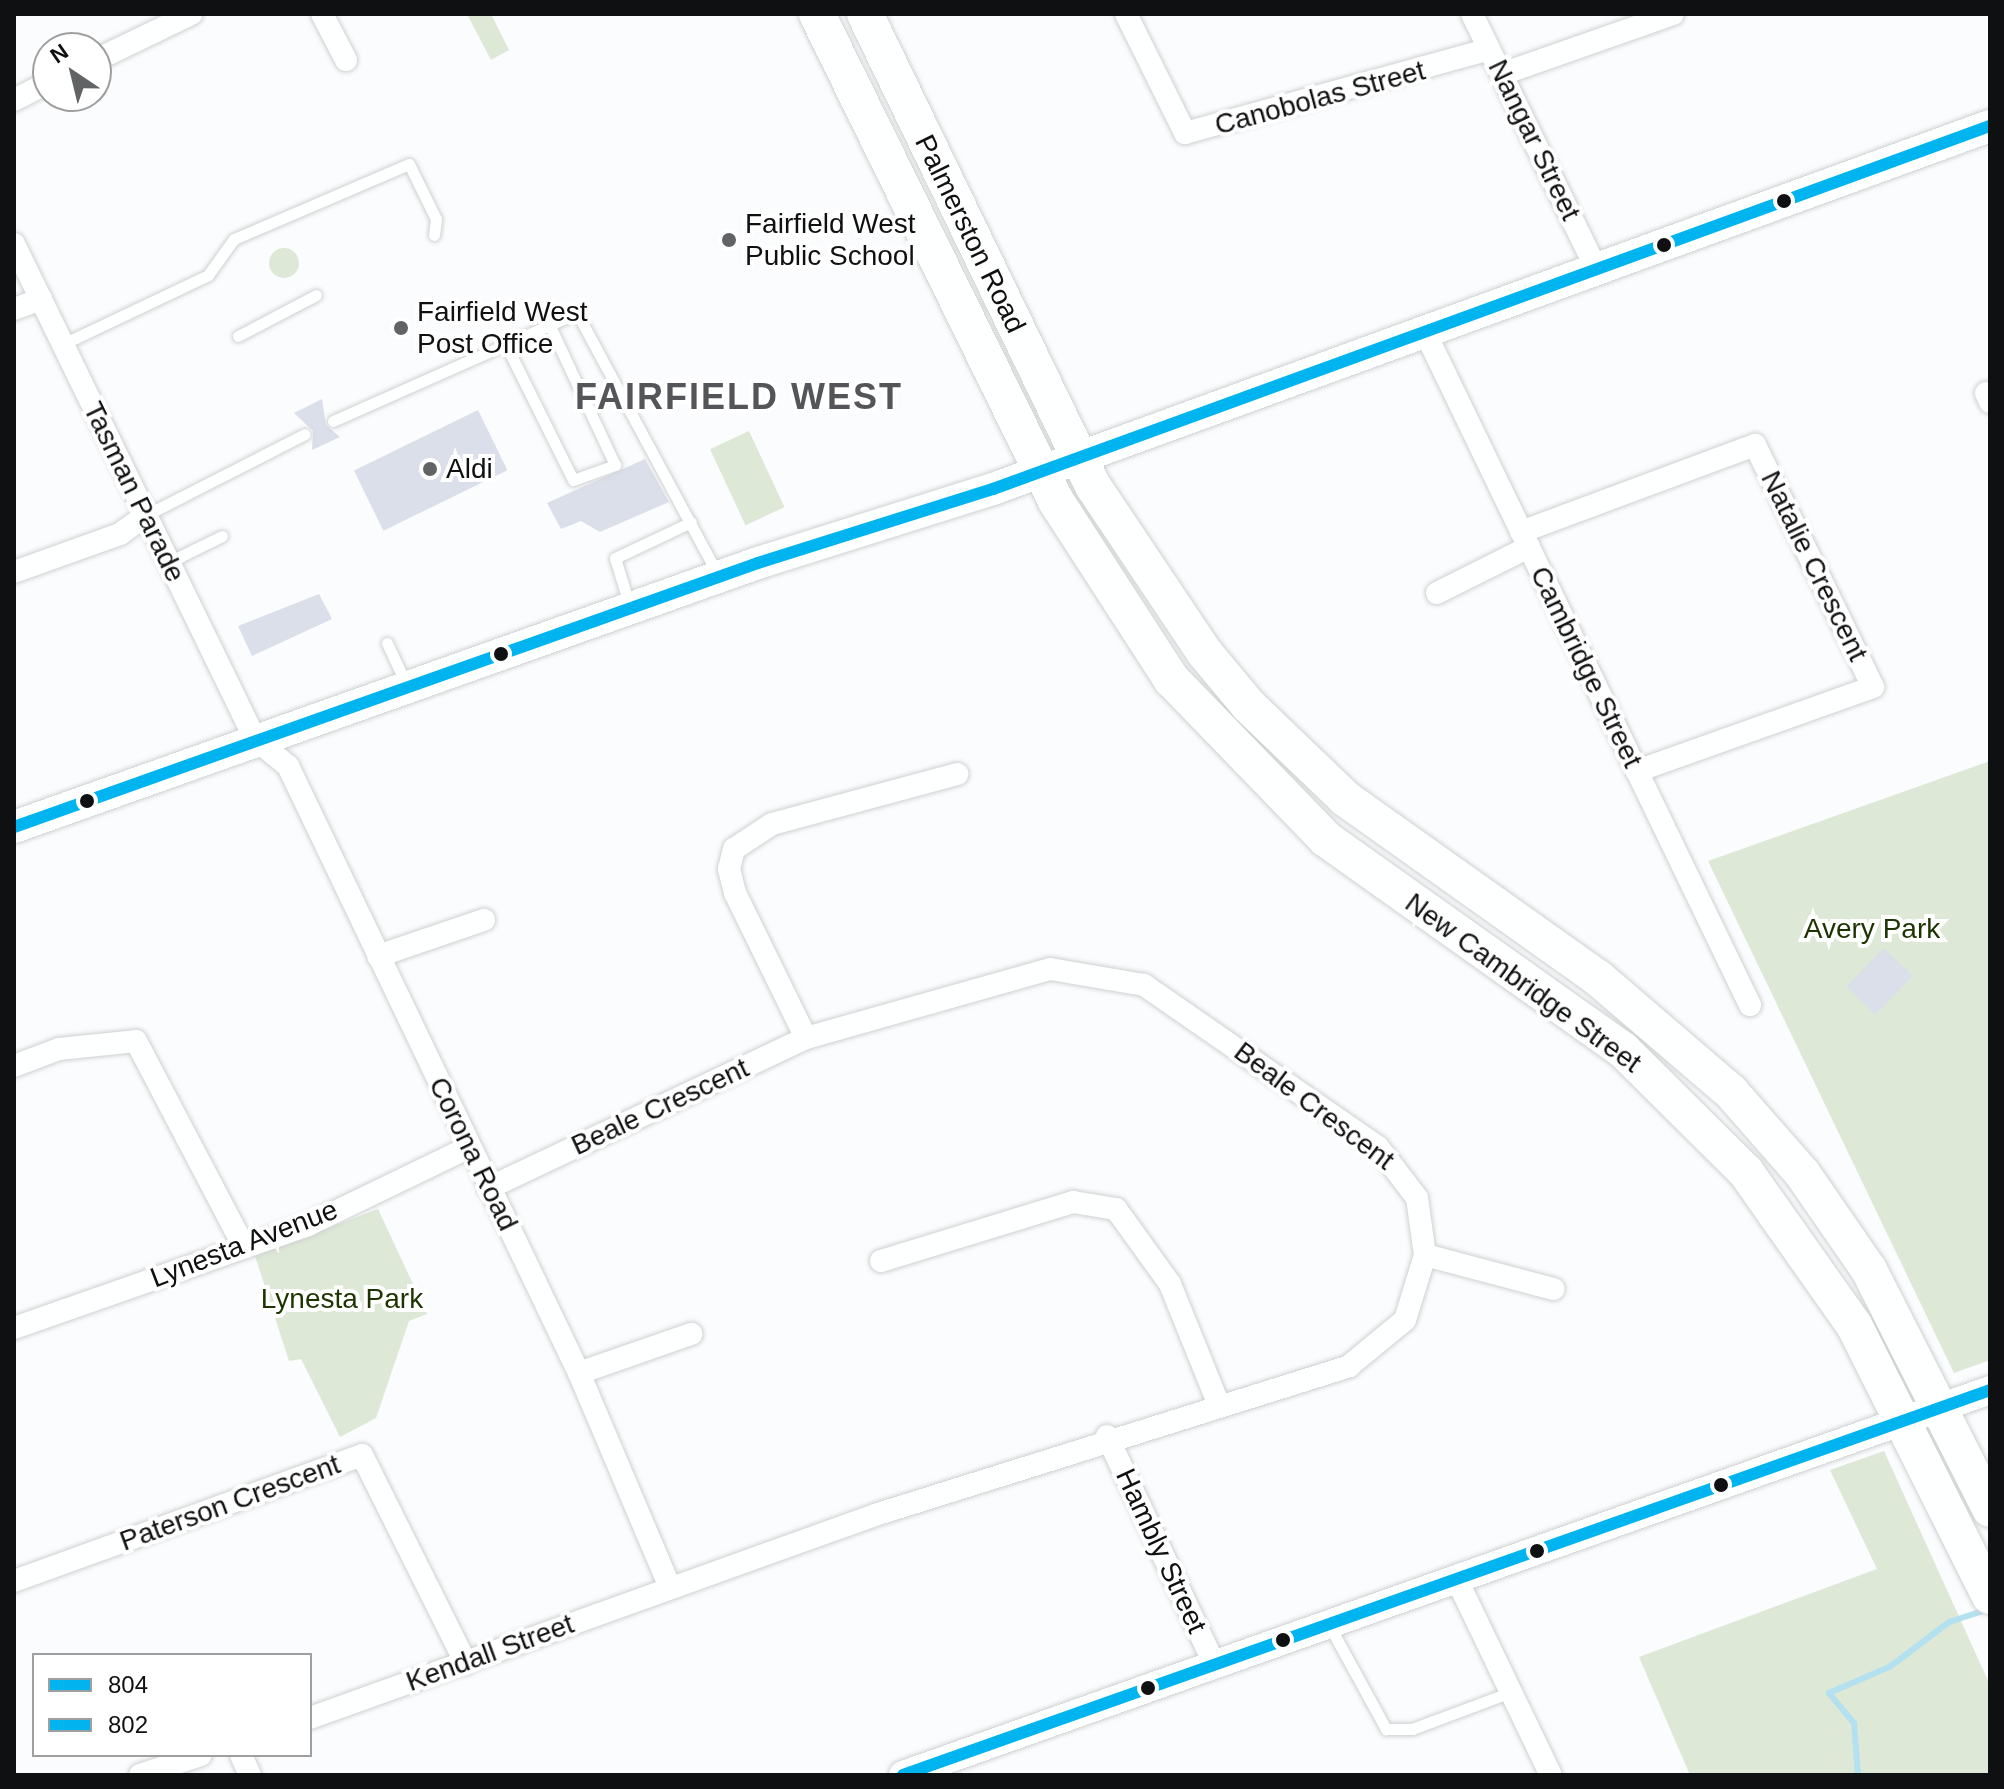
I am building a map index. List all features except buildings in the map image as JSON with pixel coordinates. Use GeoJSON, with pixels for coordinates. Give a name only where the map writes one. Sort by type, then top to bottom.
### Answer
{"type":"FeatureCollection","features":[{"type":"Feature","properties":{"kind":"highway","name":"Palmerston Road"},"geometry":{"type":"LineString","coordinates":[[817,14],[1040,469]]}},
{"type":"Feature","properties":{"kind":"highway","name":"Palmerston Road"},"geometry":{"type":"LineString","coordinates":[[865,14],[1077,453]]}},
{"type":"Feature","properties":{"kind":"highway","name":"New Cambridge Street"},"geometry":{"type":"LineString","coordinates":[[1077,453],[1187,629],[1295,753],[1346,799],[1644,1014],[1763,1127],[1869,1270],[1990,1509]]}},
{"type":"Feature","properties":{"kind":"highway","name":"New Cambridge Street"},"geometry":{"type":"LineString","coordinates":[[1040,469],[1140,636],[1254,773],[1380,880],[1623,1050],[1746,1172],[1822,1273],[1905,1420],[1986,1587]]}},
{"type":"Feature","properties":{"kind":"main road"},"geometry":{"type":"LineString","coordinates":[[14,827],[719,577],[1040,469],[1423,328],[1990,126]]}},
{"type":"Feature","properties":{"kind":"street"},"geometry":{"type":"LineString","coordinates":[[112,52],[191,14]]}},
{"type":"Feature","properties":{"kind":"street"},"geometry":{"type":"LineString","coordinates":[[322,14],[346,60]]}},
{"type":"Feature","properties":{"kind":"street","name":"Canobolas Street"},"geometry":{"type":"LineString","coordinates":[[1126,14],[1185,133],[1489,49]]}},
{"type":"Feature","properties":{"kind":"street","name":"Nangar Street"},"geometry":{"type":"LineString","coordinates":[[1472,14],[1595,266]]}},
{"type":"Feature","properties":{"kind":"street"},"geometry":{"type":"LineString","coordinates":[[1502,74],[1673,14]]}},
{"type":"Feature","properties":{"kind":"street"},"geometry":{"type":"LineString","coordinates":[[14,100],[32,91]]}},
{"type":"Feature","properties":{"kind":"street","name":"Tasman Parade"},"geometry":{"type":"LineString","coordinates":[[14,244],[255,739]]}},
{"type":"Feature","properties":{"kind":"street"},"geometry":{"type":"LineString","coordinates":[[14,309],[41,299]]}},
{"type":"Feature","properties":{"kind":"street","name":"Cambridge Street"},"geometry":{"type":"LineString","coordinates":[[1423,328],[1750,1005]]}},
{"type":"Feature","properties":{"kind":"street","name":"Natalie Crescent"},"geometry":{"type":"LineString","coordinates":[[1525,540],[1755,445],[1873,687],[1637,771]]}},
{"type":"Feature","properties":{"kind":"street"},"geometry":{"type":"LineString","coordinates":[[14,572],[120,534],[146,515]]}},
{"type":"Feature","properties":{"kind":"street"},"geometry":{"type":"LineString","coordinates":[[1437,593],[1525,540]]}},
{"type":"Feature","properties":{"kind":"street","name":"Corona Road"},"geometry":{"type":"LineString","coordinates":[[255,739],[288,766],[579,1373],[669,1585]]}},
{"type":"Feature","properties":{"kind":"street"},"geometry":{"type":"LineString","coordinates":[[806,1038],[735,893],[729,869],[734,849],[772,824],[957,774]]}},
{"type":"Feature","properties":{"kind":"street"},"geometry":{"type":"LineString","coordinates":[[378,956],[484,920]]}},
{"type":"Feature","properties":{"kind":"street","name":"Beale Crescent"},"geometry":{"type":"LineString","coordinates":[[489,1188],[806,1038],[1050,969],[1144,985],[1378,1147],[1417,1198],[1425,1255],[1405,1320],[1378,1346],[1349,1366],[1107,1436],[669,1585]]}},
{"type":"Feature","properties":{"kind":"street"},"geometry":{"type":"LineString","coordinates":[[14,1066],[59,1049],[136,1041],[244,1247]]}},
{"type":"Feature","properties":{"kind":"street","name":"Lynesta Avenue"},"geometry":{"type":"LineString","coordinates":[[14,1328],[308,1225],[469,1147]]}},
{"type":"Feature","properties":{"kind":"street"},"geometry":{"type":"LineString","coordinates":[[881,1261],[1073,1202],[1116,1209],[1139,1231],[1170,1284],[1219,1405]]}},
{"type":"Feature","properties":{"kind":"street"},"geometry":{"type":"LineString","coordinates":[[1425,1255],[1554,1289]]}},
{"type":"Feature","properties":{"kind":"street"},"geometry":{"type":"LineString","coordinates":[[579,1373],[691,1334]]}},
{"type":"Feature","properties":{"kind":"street"},"geometry":{"type":"LineString","coordinates":[[903,1775],[1990,1390]]}},
{"type":"Feature","properties":{"kind":"street","name":"Hambly Street"},"geometry":{"type":"LineString","coordinates":[[1107,1436],[1215,1665]]}},
{"type":"Feature","properties":{"kind":"street","name":"Paterson Crescent"},"geometry":{"type":"LineString","coordinates":[[14,1581],[362,1455],[466,1664]]}},
{"type":"Feature","properties":{"kind":"street"},"geometry":{"type":"LineString","coordinates":[[1457,1580],[1551,1775]]}},
{"type":"Feature","properties":{"kind":"street","name":"Kendall Street"},"geometry":{"type":"LineString","coordinates":[[312,1717],[466,1664],[669,1585]]}},
{"type":"Feature","properties":{"kind":"street"},"geometry":{"type":"LineString","coordinates":[[140,1775],[195,1757]]}},
{"type":"Feature","properties":{"kind":"lane"},"geometry":{"type":"LineString","coordinates":[[63,344],[208,275],[234,239],[409,164],[436,219],[434,235]]}},
{"type":"Feature","properties":{"kind":"lane"},"geometry":{"type":"LineString","coordinates":[[238,336],[316,295]]}},
{"type":"Feature","properties":{"kind":"lane"},"geometry":{"type":"LineString","coordinates":[[333,421],[460,360],[507,347],[577,313],[585,319],[719,577]]}},
{"type":"Feature","properties":{"kind":"lane"},"geometry":{"type":"LineString","coordinates":[[507,347],[573,480],[590,477],[616,459],[550,326]]}},
{"type":"Feature","properties":{"kind":"lane"},"geometry":{"type":"LineString","coordinates":[[146,515],[305,434]]}},
{"type":"Feature","properties":{"kind":"lane"},"geometry":{"type":"LineString","coordinates":[[631,608],[615,558],[691,522]]}},
{"type":"Feature","properties":{"kind":"lane"},"geometry":{"type":"LineString","coordinates":[[169,562],[222,536]]}},
{"type":"Feature","properties":{"kind":"lane"},"geometry":{"type":"LineString","coordinates":[[387,643],[407,687]]}},
{"type":"Feature","properties":{"kind":"lane"},"geometry":{"type":"LineString","coordinates":[[1329,1625],[1386,1729],[1412,1729],[1511,1692]]}},
{"type":"Feature","properties":{"kind":"green space"},"geometry":{"type":"Polygon","coordinates":[[[467,14],[491,14],[509,50],[491,60],[467,14]]]}},
{"type":"Feature","properties":{"kind":"green space"},"geometry":{"type":"Polygon","coordinates":[[[284,248],[295,252],[299,263],[295,274],[284,278],[273,274],[269,263],[273,252],[284,248]]]}},
{"type":"Feature","properties":{"kind":"green space"},"geometry":{"type":"Polygon","coordinates":[[[749,431],[784,507],[746,525],[710,449],[749,431]]]}},
{"type":"Feature","properties":{"kind":"green space","name":"Avery Park"},"geometry":{"type":"Polygon","coordinates":[[[1990,761],[1990,1360],[1954,1373],[1708,861],[1990,761]]]}},
{"type":"Feature","properties":{"kind":"green space","name":"Lynesta Park"},"geometry":{"type":"Polygon","coordinates":[[[378,1209],[427,1314],[409,1321],[376,1418],[340,1437],[301,1359],[289,1361],[255,1256],[378,1209]]]}},
{"type":"Feature","properties":{"kind":"green space"},"geometry":{"type":"Polygon","coordinates":[[[1884,1451],[1990,1685],[1990,1775],[1690,1775],[1639,1657],[1877,1569],[1830,1470],[1884,1451]]]}},
{"type":"Feature","properties":{"kind":"waterway"},"geometry":{"type":"LineString","coordinates":[[1858,1775],[1854,1723],[1829,1693],[1891,1666],[1949,1622],[1987,1610]]}},
{"type":"Feature","properties":{"kind":"transit line","name":"804"},"geometry":{"type":"LineString","coordinates":[[14,827],[758,563],[993,489],[1990,126]]}},
{"type":"Feature","properties":{"kind":"transit line","name":"802"},"geometry":{"type":"LineString","coordinates":[[903,1775],[1990,1390]]}},
{"type":"Feature","properties":{"kind":"place","name":"Fairfield West Public School"},"geometry":{"type":"Point","coordinates":[729,240]}},
{"type":"Feature","properties":{"kind":"place","name":"Fairfield West Post Office"},"geometry":{"type":"Point","coordinates":[401,328]}},
{"type":"Feature","properties":{"kind":"place","name":"Aldi"},"geometry":{"type":"Point","coordinates":[430,469]}},
{"type":"Feature","properties":{"kind":"district","name":"FAIRFIELD WEST"},"geometry":{"type":"Point","coordinates":[739,397]}}]}
